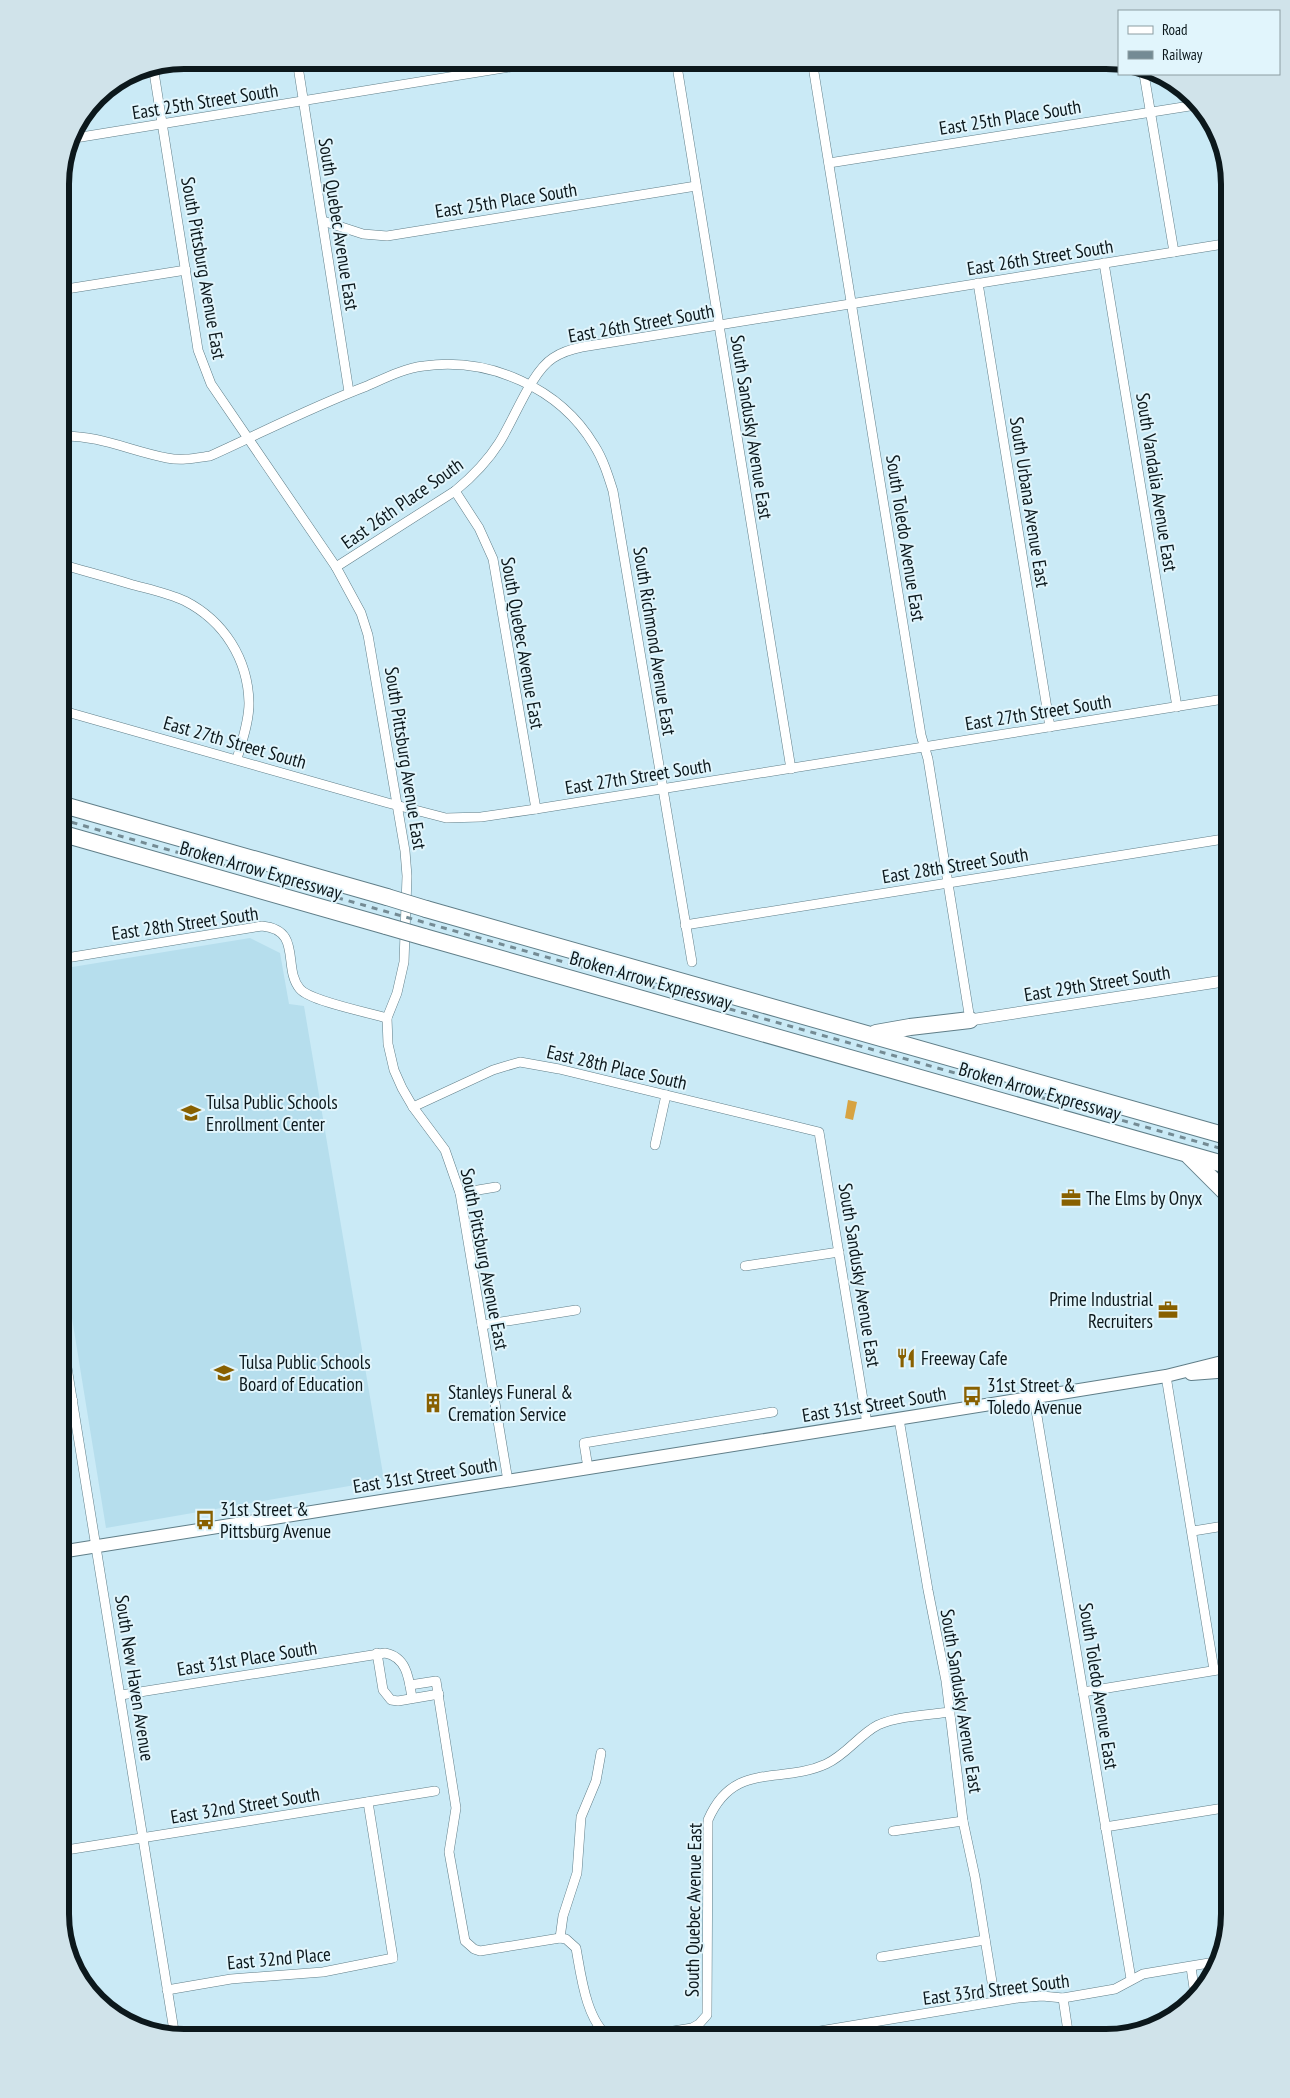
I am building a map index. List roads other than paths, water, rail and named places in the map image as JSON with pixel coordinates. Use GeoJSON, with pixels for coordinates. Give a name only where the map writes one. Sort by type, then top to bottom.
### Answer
{"type":"FeatureCollection","features":[{"type":"Feature","properties":{"kind":"highway","name":"Broken Arrow Expressway"},"geometry":{"type":"LineString","coordinates":[[69,807],[1221,1133]]}},
{"type":"Feature","properties":{"kind":"highway","name":"Broken Arrow Expressway"},"geometry":{"type":"LineString","coordinates":[[69,837],[1221,1164]]}},
{"type":"Feature","properties":{"kind":"highway"},"geometry":{"type":"LineString","coordinates":[[871,1034],[970,1020]]}},
{"type":"Feature","properties":{"kind":"highway"},"geometry":{"type":"LineString","coordinates":[[1188,1155],[1221,1188]]}},
{"type":"Feature","properties":{"kind":"main road","name":"East 31st Street South"},"geometry":{"type":"LineString","coordinates":[[69,1551],[1034,1398],[1166,1376],[1221,1362]]}},
{"type":"Feature","properties":{"kind":"main road","name":"East 31st Street South"},"geometry":{"type":"LineString","coordinates":[[1166,1376],[1221,1372]]}},
{"type":"Feature","properties":{"kind":"street","name":"South Quebec Avenue East"},"geometry":{"type":"LineString","coordinates":[[298,69],[349,392]]}},
{"type":"Feature","properties":{"kind":"street","name":"East 25th Street South"},"geometry":{"type":"LineString","coordinates":[[79,137],[499,69]]}},
{"type":"Feature","properties":{"kind":"street","name":"South Sandusky Avenue East"},"geometry":{"type":"LineString","coordinates":[[677,69],[791,769]]}},
{"type":"Feature","properties":{"kind":"street","name":"South Toledo Avenue East"},"geometry":{"type":"LineString","coordinates":[[813,69],[924,747],[949,883],[970,1020]]}},
{"type":"Feature","properties":{"kind":"street","name":"South Pittsburg Avenue East"},"geometry":{"type":"LineString","coordinates":[[154,73],[196,337],[203,364],[211,384],[336,567],[353,595],[368,635],[407,876],[404,962],[398,993],[388,1018],[388,1044],[394,1070],[413,1107],[445,1150],[460,1193],[508,1481]]}},
{"type":"Feature","properties":{"kind":"street"},"geometry":{"type":"LineString","coordinates":[[1144,76],[1174,252]]}},
{"type":"Feature","properties":{"kind":"street","name":"East 25th Place South"},"geometry":{"type":"LineString","coordinates":[[829,163],[1191,106]]}},
{"type":"Feature","properties":{"kind":"street","name":"East 25th Place South"},"geometry":{"type":"LineString","coordinates":[[322,220],[362,234],[388,236],[696,186]]}},
{"type":"Feature","properties":{"kind":"street","name":"East 26th Street South"},"geometry":{"type":"LineString","coordinates":[[531,385],[540,369],[552,359],[582,346],[1221,244]]}},
{"type":"Feature","properties":{"kind":"street","name":"South Vandalia Avenue East"},"geometry":{"type":"LineString","coordinates":[[1104,263],[1177,707]]}},
{"type":"Feature","properties":{"kind":"street"},"geometry":{"type":"LineString","coordinates":[[69,289],[186,270]]}},
{"type":"Feature","properties":{"kind":"street","name":"South Urbana Avenue East"},"geometry":{"type":"LineString","coordinates":[[978,283],[1050,727]]}},
{"type":"Feature","properties":{"kind":"street"},"geometry":{"type":"LineString","coordinates":[[69,436],[92,437],[168,458],[188,459],[210,456],[349,392],[423,366],[442,365],[484,368],[503,372],[531,385]]}},
{"type":"Feature","properties":{"kind":"street","name":"East 26th Place South"},"geometry":{"type":"LineString","coordinates":[[336,567],[454,491],[490,457],[510,425],[531,385]]}},
{"type":"Feature","properties":{"kind":"street","name":"South Richmond Avenue East"},"geometry":{"type":"LineString","coordinates":[[531,385],[578,422],[594,446],[613,491],[692,962]]}},
{"type":"Feature","properties":{"kind":"street","name":"South Quebec Avenue East"},"geometry":{"type":"LineString","coordinates":[[454,491],[480,528],[493,559],[536,809]]}},
{"type":"Feature","properties":{"kind":"street"},"geometry":{"type":"LineString","coordinates":[[69,567],[177,598],[204,613],[218,624],[231,641],[238,655],[247,686],[249,703],[247,721],[237,759]]}},
{"type":"Feature","properties":{"kind":"street","name":"East 27th Street South"},"geometry":{"type":"LineString","coordinates":[[69,712],[397,806],[446,818],[481,817],[536,809],[1221,700]]}},
{"type":"Feature","properties":{"kind":"street","name":"East 28th Street South"},"geometry":{"type":"LineString","coordinates":[[685,925],[1221,839]]}},
{"type":"Feature","properties":{"kind":"street","name":"East 28th Street South"},"geometry":{"type":"LineString","coordinates":[[69,958],[262,926],[269,927],[280,932],[288,942],[295,980],[301,990],[314,998],[388,1018]]}},
{"type":"Feature","properties":{"kind":"street","name":"East 29th Street South"},"geometry":{"type":"LineString","coordinates":[[970,1020],[1221,981]]}},
{"type":"Feature","properties":{"kind":"street","name":"East 28th Place South"},"geometry":{"type":"LineString","coordinates":[[413,1107],[493,1070],[520,1062],[559,1069],[819,1132]]}},
{"type":"Feature","properties":{"kind":"street"},"geometry":{"type":"LineString","coordinates":[[655,1146],[666,1095]]}},
{"type":"Feature","properties":{"kind":"street","name":"South Sandusky Avenue East"},"geometry":{"type":"LineString","coordinates":[[819,1132],[867,1424]]}},
{"type":"Feature","properties":{"kind":"street"},"geometry":{"type":"LineString","coordinates":[[460,1193],[496,1187]]}},
{"type":"Feature","properties":{"kind":"street"},"geometry":{"type":"LineString","coordinates":[[745,1266],[839,1252]]}},
{"type":"Feature","properties":{"kind":"street"},"geometry":{"type":"LineString","coordinates":[[482,1325],[576,1310]]}},
{"type":"Feature","properties":{"kind":"street"},"geometry":{"type":"LineString","coordinates":[[1166,1376],[1193,1531],[1214,1670]]}},
{"type":"Feature","properties":{"kind":"street","name":"South New Haven Avenue"},"geometry":{"type":"LineString","coordinates":[[69,1377],[173,2029]]}},
{"type":"Feature","properties":{"kind":"street","name":"South Toledo Avenue East"},"geometry":{"type":"LineString","coordinates":[[1034,1398],[1131,1979]]}},
{"type":"Feature","properties":{"kind":"street"},"geometry":{"type":"LineString","coordinates":[[69,1402],[73,1401]]}},
{"type":"Feature","properties":{"kind":"street","name":"East 31st Street South"},"geometry":{"type":"LineString","coordinates":[[588,1468],[584,1443],[773,1412]]}},
{"type":"Feature","properties":{"kind":"street","name":"South Sandusky Avenue East"},"geometry":{"type":"LineString","coordinates":[[899,1419],[928,1590],[946,1681],[963,1821],[975,1877],[993,1988]]}},
{"type":"Feature","properties":{"kind":"street"},"geometry":{"type":"LineString","coordinates":[[1193,1531],[1221,1526]]}},
{"type":"Feature","properties":{"kind":"street"},"geometry":{"type":"LineString","coordinates":[[377,1653],[384,1690],[391,1700],[398,1701],[439,1694]]}},
{"type":"Feature","properties":{"kind":"street","name":"East 31st Place South"},"geometry":{"type":"LineString","coordinates":[[121,1695],[377,1653],[391,1654],[398,1659],[405,1668],[412,1698]]}},
{"type":"Feature","properties":{"kind":"street"},"geometry":{"type":"LineString","coordinates":[[1083,1692],[1221,1669]]}},
{"type":"Feature","properties":{"kind":"street"},"geometry":{"type":"LineString","coordinates":[[410,1685],[436,1681],[439,1694],[456,1808],[450,1852],[465,1941],[474,1949],[486,1951],[560,1938],[566,1939],[576,1948],[588,2000],[602,2029]]}},
{"type":"Feature","properties":{"kind":"street","name":"South Quebec Avenue East"},"geometry":{"type":"LineString","coordinates":[[686,2029],[699,2024],[706,2014],[708,1820],[722,1796],[731,1788],[755,1778],[814,1769],[828,1763],[877,1726],[888,1722],[950,1712]]}},
{"type":"Feature","properties":{"kind":"street"},"geometry":{"type":"LineString","coordinates":[[560,1938],[563,1916],[578,1873],[581,1817],[596,1782],[601,1753]]}},
{"type":"Feature","properties":{"kind":"street","name":"East 32nd Street South"},"geometry":{"type":"LineString","coordinates":[[69,1850],[435,1791]]}},
{"type":"Feature","properties":{"kind":"street","name":"East 32nd Place"},"geometry":{"type":"LineString","coordinates":[[167,1990],[232,1978],[323,1972],[393,1958],[368,1802]]}},
{"type":"Feature","properties":{"kind":"street"},"geometry":{"type":"LineString","coordinates":[[1106,1827],[1221,1808]]}},
{"type":"Feature","properties":{"kind":"street"},"geometry":{"type":"LineString","coordinates":[[893,1831],[963,1821]]}},
{"type":"Feature","properties":{"kind":"street"},"geometry":{"type":"LineString","coordinates":[[881,1957],[985,1940]]}},
{"type":"Feature","properties":{"kind":"street","name":"East 33rd Street South"},"geometry":{"type":"LineString","coordinates":[[832,2029],[1018,1998],[1042,1996],[1063,1998],[1115,1989],[1143,1974],[1210,1963]]}},
{"type":"Feature","properties":{"kind":"street"},"geometry":{"type":"LineString","coordinates":[[1190,1967],[1194,1989]]}},
{"type":"Feature","properties":{"kind":"street"},"geometry":{"type":"LineString","coordinates":[[1063,1998],[1068,2029]]}},
{"type":"Feature","properties":{"kind":"railway"},"geometry":{"type":"LineString","coordinates":[[69,822],[1221,1148]]}},
{"type":"Feature","properties":{"kind":"place","name":"Tulsa Public Schools Enrollment Center"},"geometry":{"type":"Point","coordinates":[191,1113]}},
{"type":"Feature","properties":{"kind":"place","name":"The Elms by Onyx"},"geometry":{"type":"Point","coordinates":[1071,1198]}},
{"type":"Feature","properties":{"kind":"place","name":"Prime Industrial Recruiters"},"geometry":{"type":"Point","coordinates":[1168,1310]}},
{"type":"Feature","properties":{"kind":"place","name":"Freeway Cafe"},"geometry":{"type":"Point","coordinates":[906,1358]}},
{"type":"Feature","properties":{"kind":"place","name":"Tulsa Public Schools Board of Education"},"geometry":{"type":"Point","coordinates":[224,1373]}},
{"type":"Feature","properties":{"kind":"place","name":"31st Street & Toledo Avenue"},"geometry":{"type":"Point","coordinates":[972,1396]}},
{"type":"Feature","properties":{"kind":"place","name":"Stanleys Funeral & Cremation Service"},"geometry":{"type":"Point","coordinates":[433,1403]}},
{"type":"Feature","properties":{"kind":"place","name":"31st Street & Pittsburg Avenue"},"geometry":{"type":"Point","coordinates":[205,1520]}}]}
